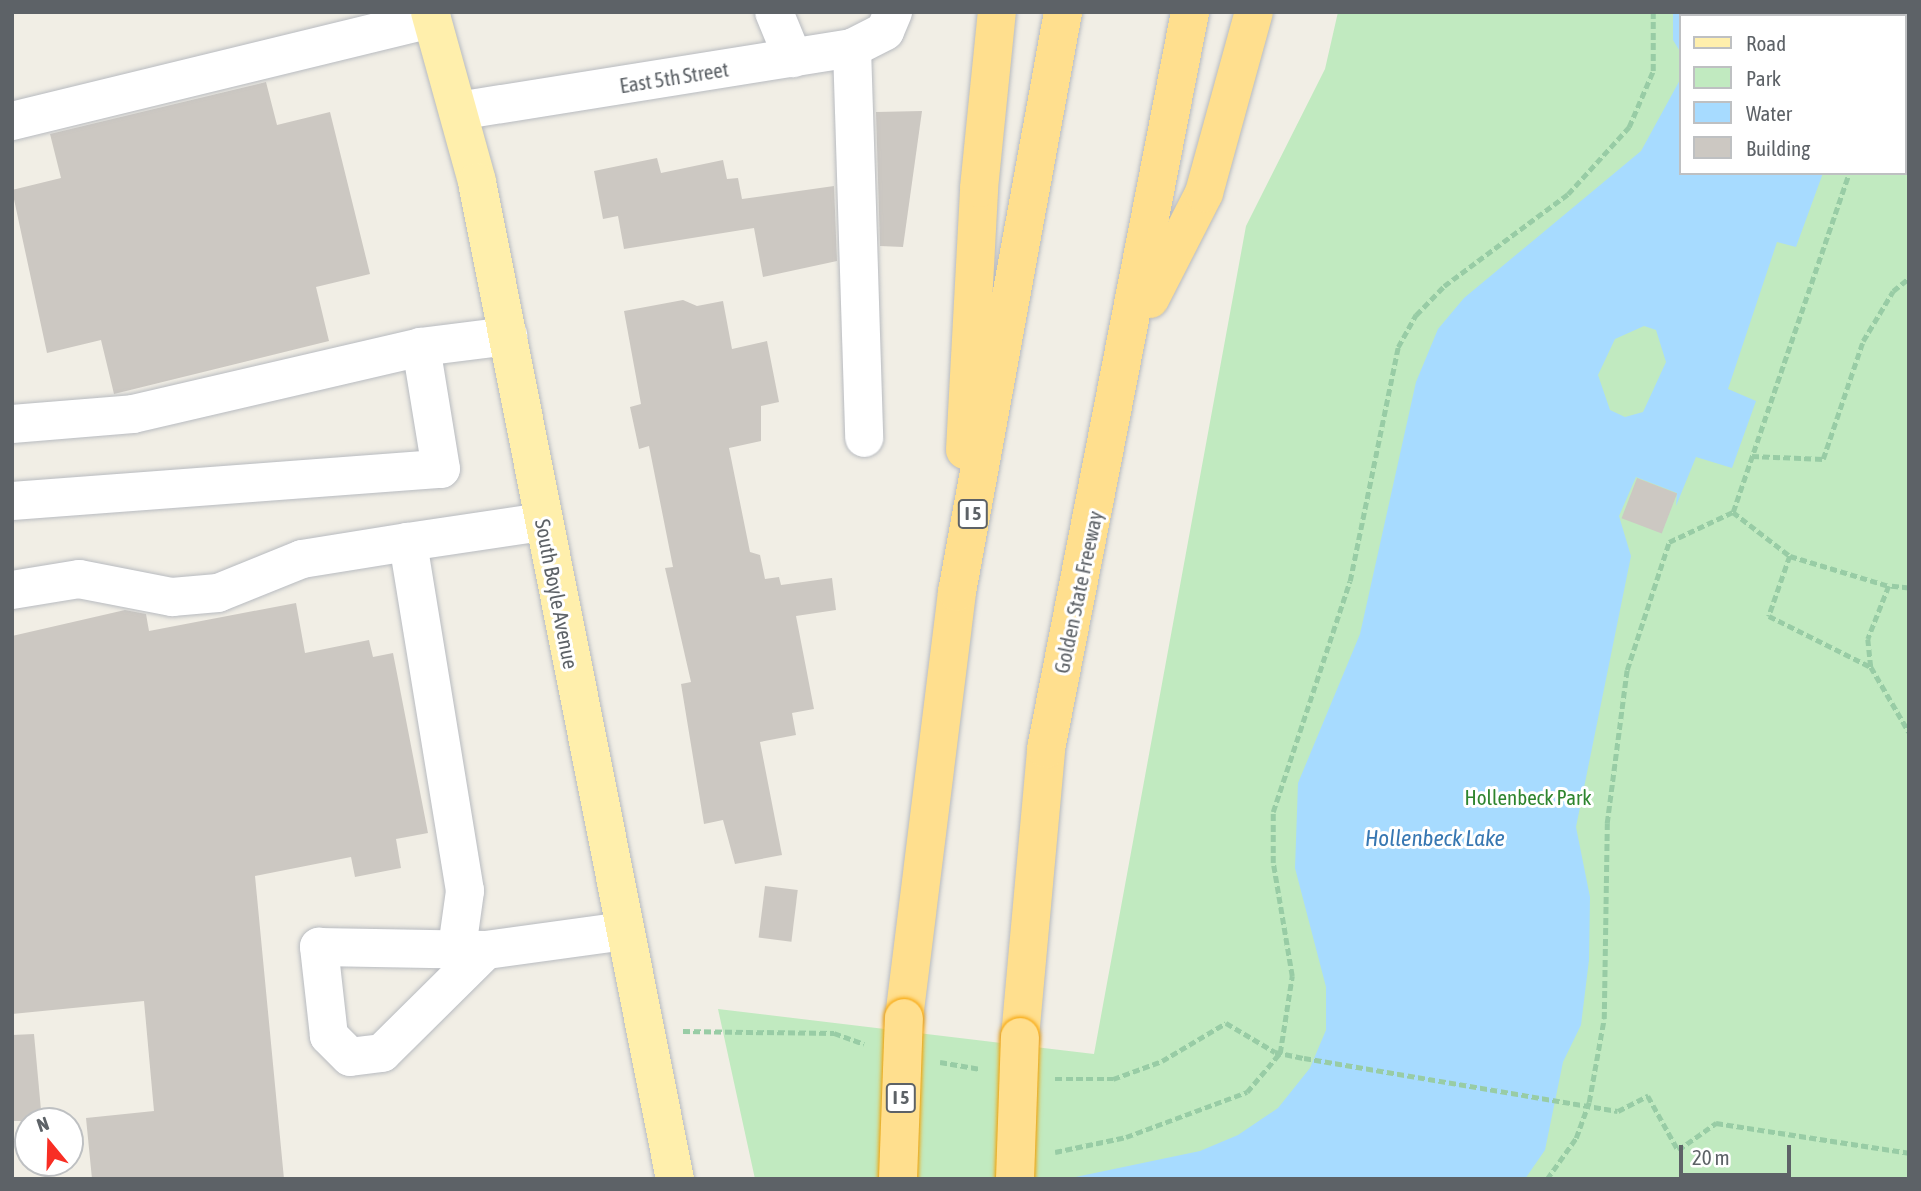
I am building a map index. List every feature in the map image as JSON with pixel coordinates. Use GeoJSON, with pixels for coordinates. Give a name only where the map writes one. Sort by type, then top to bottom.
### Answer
{"type":"FeatureCollection","features":[{"type":"Feature","properties":{"kind":"highway"},"geometry":{"type":"LineString","coordinates":[[957,592],[979,188],[997,12]]}},
{"type":"Feature","properties":{"kind":"highway","name":"I 5"},"geometry":{"type":"LineString","coordinates":[[898,1179],[904,1018],[957,592],[1063,12]]}},
{"type":"Feature","properties":{"kind":"highway","name":"Golden State Freeway"},"geometry":{"type":"LineString","coordinates":[[1029,1167],[1020,1037],[1046,749],[1130,338],[1190,12]]}},
{"type":"Feature","properties":{"kind":"highway"},"geometry":{"type":"LineString","coordinates":[[1130,338],[1204,192],[1254,12]]}},
{"type":"Feature","properties":{"kind":"main road","name":"South Boyle Avenue"},"geometry":{"type":"LineString","coordinates":[[431,15],[458,111],[508,336],[542,522],[675,1179]]}},
{"type":"Feature","properties":{"kind":"street"},"geometry":{"type":"LineString","coordinates":[[774,12],[793,58]]}},
{"type":"Feature","properties":{"kind":"street"},"geometry":{"type":"LineString","coordinates":[[12,121],[431,15]]}},
{"type":"Feature","properties":{"kind":"street"},"geometry":{"type":"LineString","coordinates":[[864,438],[877,30]]}},
{"type":"Feature","properties":{"kind":"street","name":"East 5th Street"},"geometry":{"type":"LineString","coordinates":[[458,111],[793,58],[877,30]]}},
{"type":"Feature","properties":{"kind":"street"},"geometry":{"type":"LineString","coordinates":[[12,424],[133,414],[421,348],[508,336]]}},
{"type":"Feature","properties":{"kind":"street"},"geometry":{"type":"LineString","coordinates":[[12,501],[441,469],[421,348]]}},
{"type":"Feature","properties":{"kind":"street"},"geometry":{"type":"LineString","coordinates":[[12,590],[79,579],[172,597],[218,593],[302,559],[542,522]]}},
{"type":"Feature","properties":{"kind":"street"},"geometry":{"type":"LineString","coordinates":[[408,542],[465,891],[471,949],[382,1053],[350,1057],[329,1036],[319,947],[471,949],[625,932]]}},
{"type":"Feature","properties":{"kind":"path"},"geometry":{"type":"LineString","coordinates":[[1029,1167],[1126,1137],[1235,1097],[1267,1074],[1280,1053],[1292,976],[1273,863],[1273,812],[1350,581],[1398,347],[1416,314],[1444,286],[1567,194],[1629,127],[1653,71],[1653,12]]}},
{"type":"Feature","properties":{"kind":"path"},"geometry":{"type":"LineString","coordinates":[[1547,1179],[1576,1138],[1589,1102],[1604,1019],[1607,823],[1627,670],[1669,542],[1733,512],[1848,175]]}},
{"type":"Feature","properties":{"kind":"path"},"geometry":{"type":"LineString","coordinates":[[1752,456],[1823,459],[1863,341],[1893,291],[1909,278]]}},
{"type":"Feature","properties":{"kind":"path"},"geometry":{"type":"LineString","coordinates":[[1733,512],[1790,556],[1889,586],[1909,588]]}},
{"type":"Feature","properties":{"kind":"path"},"geometry":{"type":"LineString","coordinates":[[1790,556],[1769,616],[1871,667]]}},
{"type":"Feature","properties":{"kind":"path"},"geometry":{"type":"LineString","coordinates":[[1889,586],[1868,639],[1871,667],[1909,732]]}},
{"type":"Feature","properties":{"kind":"path"},"geometry":{"type":"LineString","coordinates":[[1226,1023],[1280,1053],[1304,1058],[1559,1096],[1618,1111],[1648,1096],[1678,1150],[1716,1123],[1909,1153]]}},
{"type":"Feature","properties":{"kind":"green space","name":"Hollenbeck Park"},"geometry":{"type":"Polygon","coordinates":[[[1338,12],[1909,12],[1909,1179],[755,1179],[718,1009],[1094,1054],[1246,226],[1325,69],[1338,12]]]}},
{"type":"Feature","properties":{"kind":"water"},"geometry":{"type":"Polygon","coordinates":[[[1673,12],[1857,12],[1680,14],[1680,51],[1673,40],[1673,12]]]}},
{"type":"Feature","properties":{"kind":"water","name":"Hollenbeck Lake"},"geometry":{"type":"Polygon","coordinates":[[[1680,80],[1680,175],[1822,175],[1796,247],[1777,242],[1728,389],[1756,401],[1732,468],[1696,457],[1676,506],[1677,493],[1636,477],[1619,516],[1631,556],[1576,827],[1590,897],[1589,960],[1581,1025],[1563,1062],[1545,1150],[1525,1179],[1066,1179],[1200,1151],[1238,1135],[1278,1108],[1310,1068],[1326,1030],[1326,987],[1295,868],[1298,783],[1360,634],[1416,382],[1438,329],[1464,298],[1641,151],[1680,80]],[[1644,326],[1615,339],[1598,375],[1610,410],[1625,417],[1643,412],[1666,362],[1656,330],[1644,326]]]}},
{"type":"Feature","properties":{"kind":"building"},"geometry":{"type":"Polygon","coordinates":[[[266,82],[277,125],[330,112],[370,274],[316,287],[329,341],[114,394],[101,340],[47,353],[12,190],[61,178],[50,134],[266,82]]]}},
{"type":"Feature","properties":{"kind":"building"},"geometry":{"type":"Polygon","coordinates":[[[922,111],[903,247],[880,246],[876,112],[922,111]]]}},
{"type":"Feature","properties":{"kind":"building"},"geometry":{"type":"Polygon","coordinates":[[[657,158],[661,173],[723,160],[727,179],[738,178],[742,199],[834,186],[837,261],[763,277],[754,228],[624,249],[618,216],[603,219],[594,171],[657,158]]]}},
{"type":"Feature","properties":{"kind":"building"},"geometry":{"type":"Polygon","coordinates":[[[683,300],[697,306],[723,301],[732,349],[767,341],[779,402],[761,406],[761,441],[729,448],[750,552],[760,555],[765,579],[779,577],[781,585],[832,578],[836,610],[796,616],[814,709],[792,713],[796,735],[760,742],[782,855],[735,864],[723,820],[704,824],[681,684],[691,682],[665,568],[673,567],[649,446],[639,449],[630,407],[641,404],[624,311],[683,300]]]}},
{"type":"Feature","properties":{"kind":"building"},"geometry":{"type":"Polygon","coordinates":[[[1637,478],[1677,493],[1662,534],[1622,518],[1637,478]]]}},
{"type":"Feature","properties":{"kind":"building"},"geometry":{"type":"Polygon","coordinates":[[[296,603],[305,653],[369,640],[373,657],[393,653],[428,833],[396,839],[401,868],[355,877],[351,857],[255,876],[284,1179],[92,1179],[86,1118],[154,1111],[144,1001],[12,1014],[12,636],[125,610],[146,614],[149,631],[296,603]]]}},
{"type":"Feature","properties":{"kind":"building"},"geometry":{"type":"Polygon","coordinates":[[[765,886],[798,890],[791,942],[759,938],[765,886]]]}},
{"type":"Feature","properties":{"kind":"building"},"geometry":{"type":"Polygon","coordinates":[[[34,1034],[41,1107],[14,1107],[14,1121],[12,1121],[12,1035],[34,1034]]]}}]}
